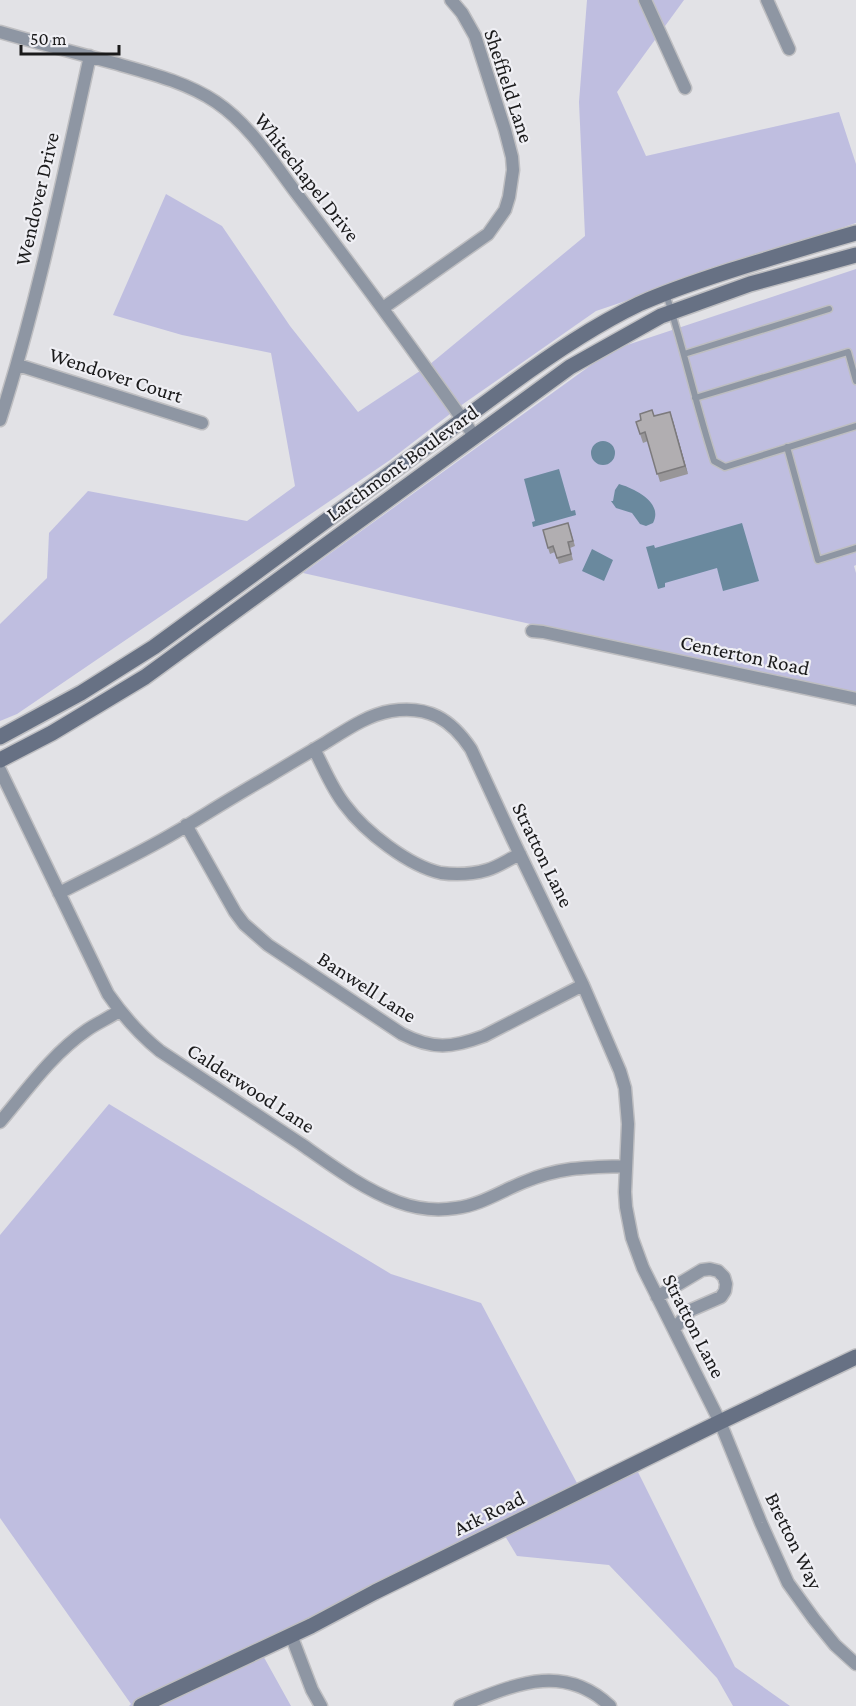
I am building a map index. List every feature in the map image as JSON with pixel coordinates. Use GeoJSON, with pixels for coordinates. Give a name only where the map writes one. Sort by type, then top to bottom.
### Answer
{"type":"FeatureCollection","features":[{"type":"Feature","properties":{"kind":"street","name":"Sheffield Lane"},"geometry":{"type":"LineString","coordinates":[[382,308],[488,234],[505,210],[509,197],[513,170],[505,130],[475,36],[466,19],[451,0]]}},
{"type":"Feature","properties":{"kind":"street"},"geometry":{"type":"LineString","coordinates":[[767,0],[789,48]]}},
{"type":"Feature","properties":{"kind":"street"},"geometry":{"type":"LineString","coordinates":[[639,1],[685,87]]}},
{"type":"Feature","properties":{"kind":"street","name":"Whitechapel Drive"},"geometry":{"type":"LineString","coordinates":[[0,32],[140,70],[184,85],[231,113],[266,152],[475,437]]}},
{"type":"Feature","properties":{"kind":"street","name":"Wendover Drive"},"geometry":{"type":"LineString","coordinates":[[0,420],[18,365],[90,56]]}},
{"type":"Feature","properties":{"kind":"street","name":"Larchmont Boulevard"},"geometry":{"type":"LineString","coordinates":[[0,737],[81,693],[154,647],[574,340],[630,309],[666,293],[703,279],[856,233]]}},
{"type":"Feature","properties":{"kind":"street","name":"Larchmont Boulevard"},"geometry":{"type":"LineString","coordinates":[[0,760],[52,734],[145,677],[570,367],[661,316],[750,284],[856,255]]}},
{"type":"Feature","properties":{"kind":"street","name":"Wendover Court"},"geometry":{"type":"LineString","coordinates":[[18,365],[202,423]]}},
{"type":"Feature","properties":{"kind":"street","name":"Centerton Road"},"geometry":{"type":"LineString","coordinates":[[532,632],[543,632],[856,699]]}},
{"type":"Feature","properties":{"kind":"street","name":"Stratton Lane"},"geometry":{"type":"LineString","coordinates":[[59,893],[186,825],[375,715],[390,711],[422,711],[438,716],[451,724],[471,749],[614,1054],[625,1088],[628,1124],[625,1192],[628,1223],[637,1253],[657,1297],[720,1422]]}},
{"type":"Feature","properties":{"kind":"street"},"geometry":{"type":"LineString","coordinates":[[314,749],[344,805],[359,821],[403,855],[422,866],[440,872],[470,873],[490,869],[520,854]]}},
{"type":"Feature","properties":{"kind":"street","name":"Calderwood Lane"},"geometry":{"type":"LineString","coordinates":[[0,770],[108,994],[119,1011],[137,1032],[160,1051],[337,1168],[383,1195],[412,1206],[436,1209],[473,1205],[525,1181],[553,1172],[579,1167],[626,1166]]}},
{"type":"Feature","properties":{"kind":"street","name":"Banwell Lane"},"geometry":{"type":"LineString","coordinates":[[186,825],[235,912],[255,934],[268,945],[412,1040],[435,1047],[472,1041],[583,985]]}},
{"type":"Feature","properties":{"kind":"street"},"geometry":{"type":"LineString","coordinates":[[0,1122],[44,1069],[62,1052],[87,1030],[119,1011]]}},
{"type":"Feature","properties":{"kind":"street"},"geometry":{"type":"LineString","coordinates":[[657,1297],[702,1270],[718,1271],[724,1277],[725,1291],[721,1297],[692,1310],[674,1329]]}},
{"type":"Feature","properties":{"kind":"street","name":"Ark Road"},"geometry":{"type":"LineString","coordinates":[[141,1706],[291,1635],[856,1357]]}},
{"type":"Feature","properties":{"kind":"street","name":"Bretton Way"},"geometry":{"type":"LineString","coordinates":[[720,1422],[788,1583],[835,1645],[856,1664]]}},
{"type":"Feature","properties":{"kind":"street"},"geometry":{"type":"LineString","coordinates":[[291,1635],[312,1690],[321,1706]]}},
{"type":"Feature","properties":{"kind":"street"},"geometry":{"type":"LineString","coordinates":[[460,1706],[522,1683],[552,1680],[580,1687],[610,1706]]}},
{"type":"Feature","properties":{"kind":"lane"},"geometry":{"type":"LineString","coordinates":[[666,293],[714,462],[725,467],[856,426]]}},
{"type":"Feature","properties":{"kind":"lane"},"geometry":{"type":"LineString","coordinates":[[684,354],[829,309]]}},
{"type":"Feature","properties":{"kind":"lane"},"geometry":{"type":"LineString","coordinates":[[695,398],[848,352],[856,381]]}},
{"type":"Feature","properties":{"kind":"lane"},"geometry":{"type":"LineString","coordinates":[[787,447],[818,560],[856,548]]}},
{"type":"Feature","properties":{"kind":"shaded area"},"geometry":{"type":"Polygon","coordinates":[[[587,0],[684,0],[617,92],[646,156],[839,112],[856,164],[856,223],[596,311],[463,404],[390,460],[17,714],[0,721],[0,624],[47,578],[49,533],[88,491],[247,521],[295,486],[271,353],[182,335],[113,315],[166,194],[222,226],[290,326],[358,412],[429,365],[585,236],[579,102],[587,0]]]}},
{"type":"Feature","properties":{"kind":"shaded area"},"geometry":{"type":"Polygon","coordinates":[[[856,269],[856,565],[854,566],[856,573],[856,697],[303,573],[612,350],[856,269]]]}},
{"type":"Feature","properties":{"kind":"shaded area"},"geometry":{"type":"Polygon","coordinates":[[[603,441],[612,444],[615,453],[612,462],[603,465],[594,462],[591,453],[594,444],[603,441]]]}},
{"type":"Feature","properties":{"kind":"shaded area"},"geometry":{"type":"Polygon","coordinates":[[[559,469],[571,511],[575,510],[576,515],[533,527],[532,522],[535,521],[524,479],[559,469]]]}},
{"type":"Feature","properties":{"kind":"shaded area"},"geometry":{"type":"Polygon","coordinates":[[[619,484],[632,489],[651,502],[655,515],[653,523],[646,526],[640,524],[632,513],[616,508],[611,501],[613,501],[619,484]]]}},
{"type":"Feature","properties":{"kind":"shaded area"},"geometry":{"type":"Polygon","coordinates":[[[742,523],[759,581],[723,591],[717,568],[665,583],[665,587],[658,589],[646,547],[654,545],[655,548],[742,523]]]}},
{"type":"Feature","properties":{"kind":"shaded area"},"geometry":{"type":"Polygon","coordinates":[[[592,549],[613,560],[604,581],[582,571],[592,549]]]}},
{"type":"Feature","properties":{"kind":"shaded area"},"geometry":{"type":"Polygon","coordinates":[[[109,1104],[391,1274],[481,1303],[578,1485],[633,1462],[735,1667],[790,1706],[733,1706],[717,1678],[609,1565],[517,1556],[502,1531],[256,1643],[291,1706],[129,1706],[131,1704],[0,1518],[0,1235],[109,1104]]]}},
{"type":"Feature","properties":{"kind":"building"},"geometry":{"type":"Polygon","coordinates":[[[652,410],[654,416],[670,412],[685,466],[657,474],[645,432],[640,434],[636,422],[641,420],[640,414],[652,410]]]}},
{"type":"Feature","properties":{"kind":"building"},"geometry":{"type":"Polygon","coordinates":[[[568,523],[573,541],[568,542],[571,554],[557,558],[553,546],[548,548],[543,530],[568,523]]]}}]}
